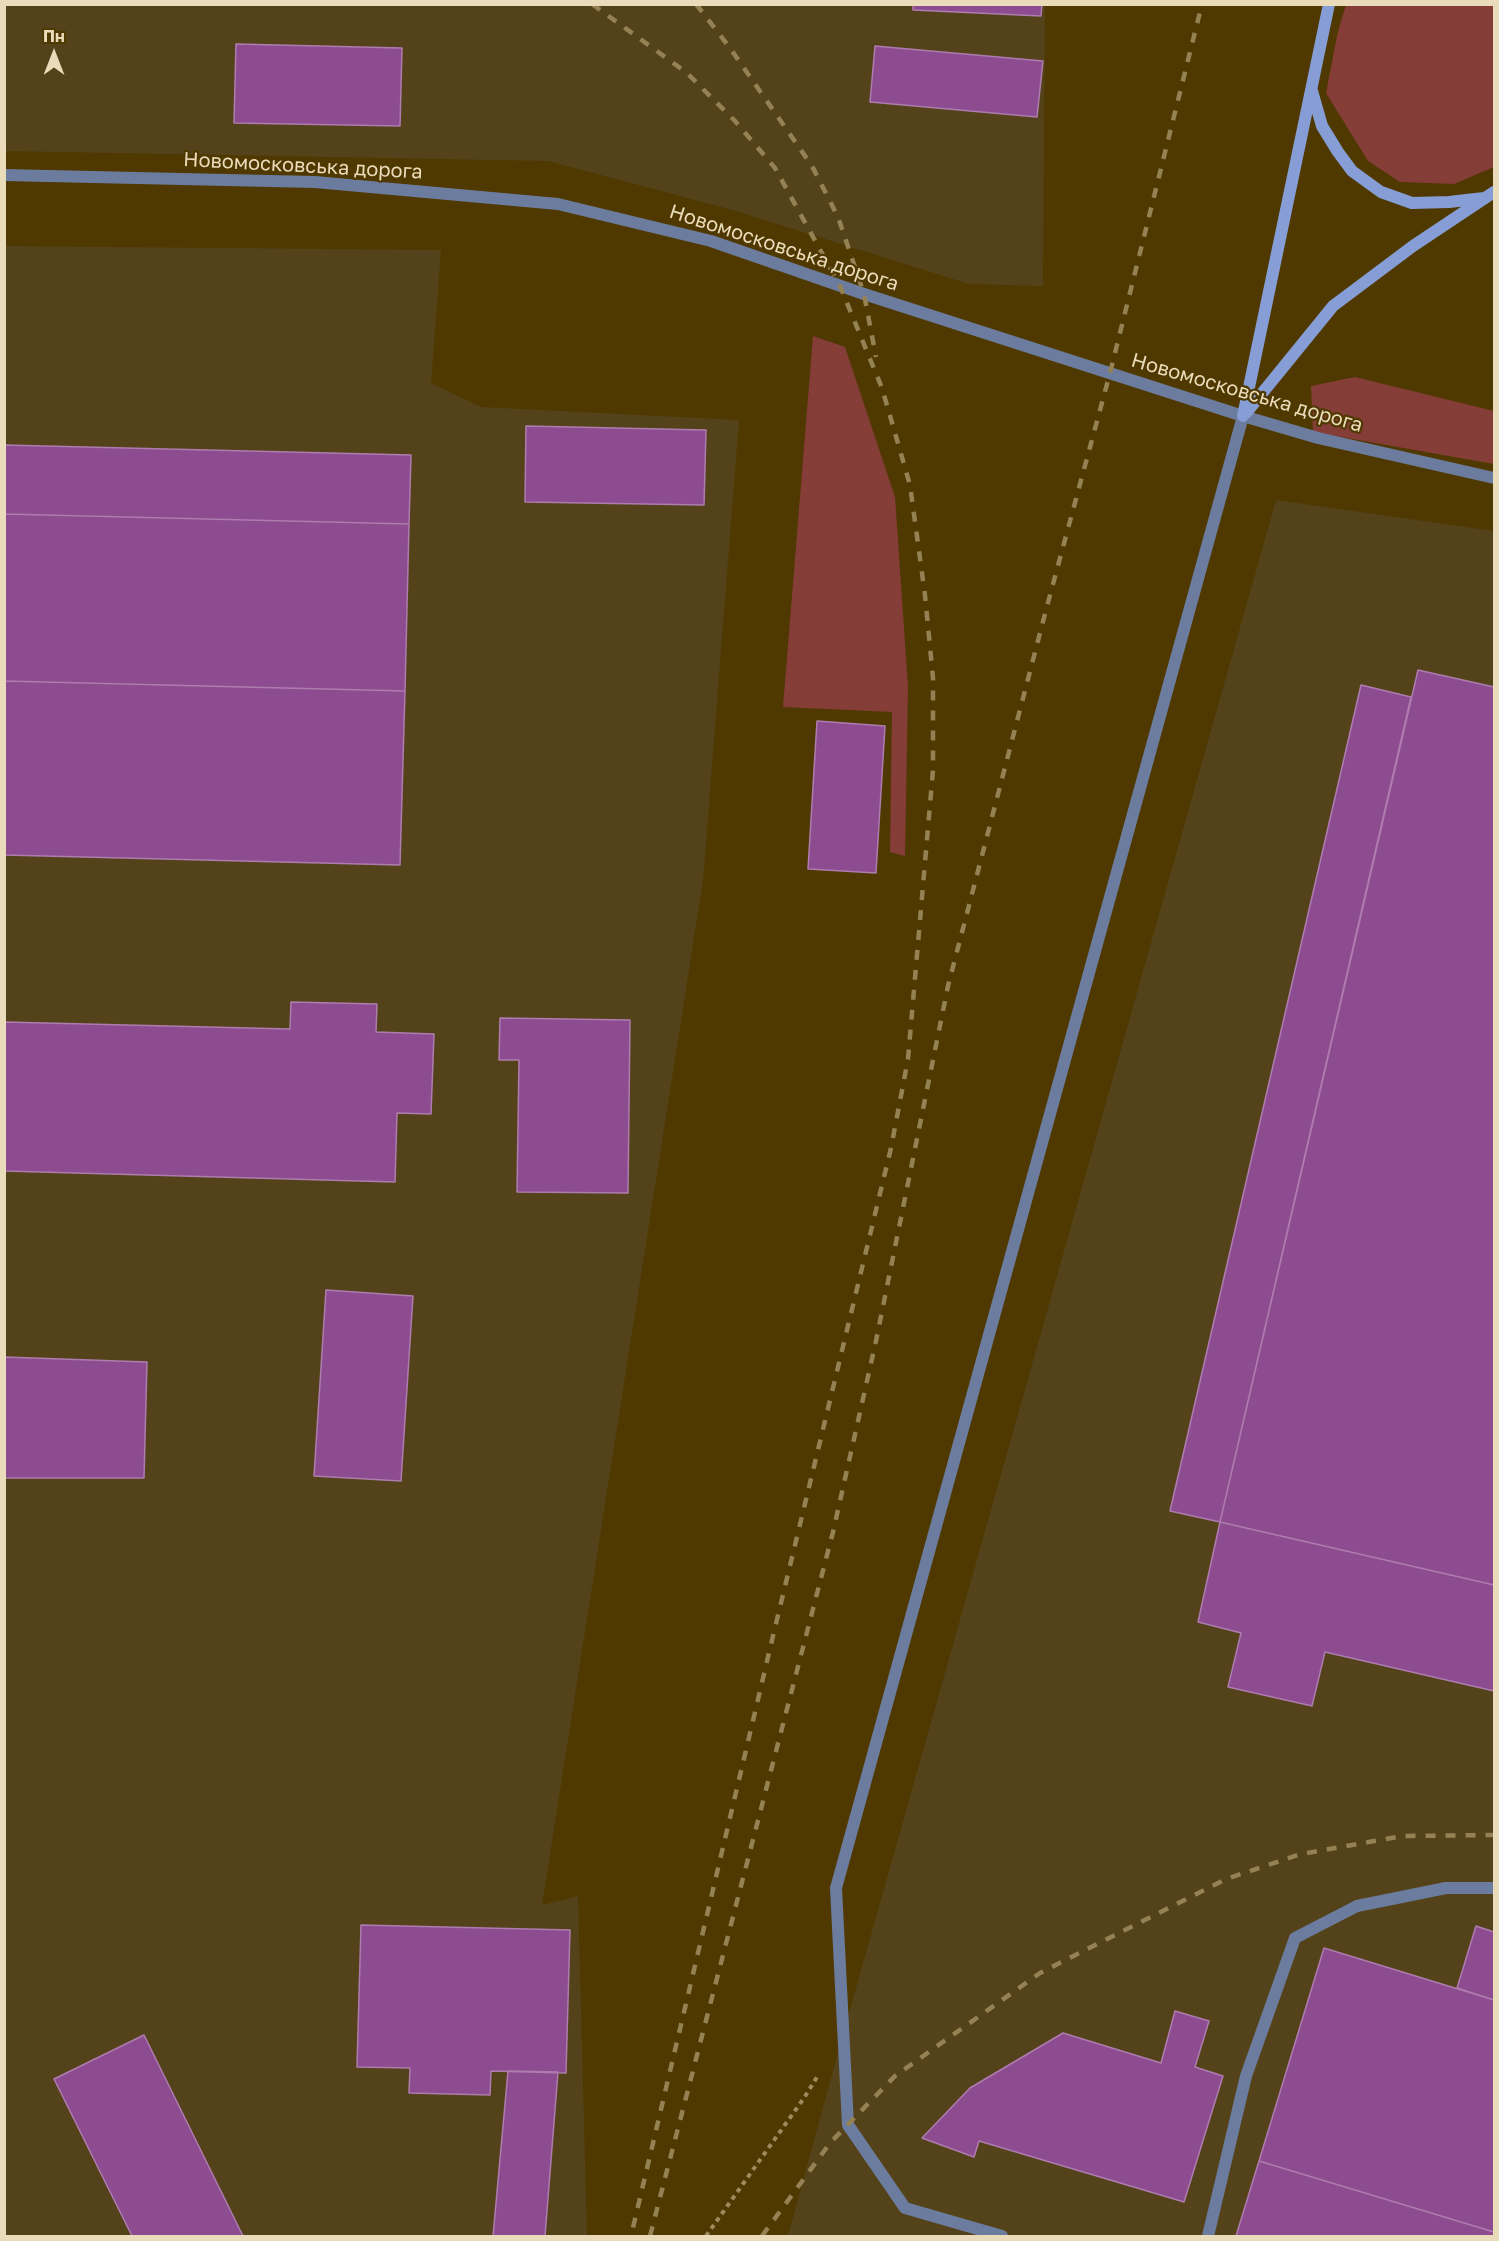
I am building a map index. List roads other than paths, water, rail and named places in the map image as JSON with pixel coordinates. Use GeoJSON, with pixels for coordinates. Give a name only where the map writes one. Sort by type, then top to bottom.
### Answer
{"type":"FeatureCollection","features":[{"type":"Feature","properties":{"kind":"street"},"geometry":{"type":"LineString","coordinates":[[1002,2236],[905,2208],[848,2125],[836,1888],[1243,416],[1329,4]]}},
{"type":"Feature","properties":{"kind":"street"},"geometry":{"type":"LineString","coordinates":[[1311,90],[1322,126],[1338,152],[1352,171],[1381,192],[1412,203],[1449,202],[1491,195]]}},
{"type":"Feature","properties":{"kind":"street","name":"Новомосковська дорога"},"geometry":{"type":"LineString","coordinates":[[4,175],[315,182],[558,204],[711,241],[864,294],[1318,438],[1494,478]]}},
{"type":"Feature","properties":{"kind":"street"},"geometry":{"type":"LineString","coordinates":[[1243,416],[1334,306],[1413,246],[1491,195]]}},
{"type":"Feature","properties":{"kind":"street"},"geometry":{"type":"LineString","coordinates":[[1208,2236],[1246,2076],[1295,1938],[1357,1906],[1446,1888],[1494,1888]]}},
{"type":"Feature","properties":{"kind":"railway"},"geometry":{"type":"LineString","coordinates":[[592,4],[687,73],[735,121],[775,168],[840,286],[882,388],[910,485],[925,595],[933,678],[933,770],[908,1059],[891,1148],[631,2236]]}},
{"type":"Feature","properties":{"kind":"railway"},"geometry":{"type":"LineString","coordinates":[[696,4],[730,48],[812,166],[838,217],[864,294],[876,357]]}},
{"type":"Feature","properties":{"kind":"railway"},"geometry":{"type":"LineString","coordinates":[[650,2236],[833,1532],[876,1341],[948,986],[1110,373],[1202,4]]}},
{"type":"Feature","properties":{"kind":"railway"},"geometry":{"type":"LineString","coordinates":[[762,2236],[830,2143],[895,2076],[1040,1973],[1226,1879],[1301,1854],[1403,1836],[1494,1835]]}}]}
